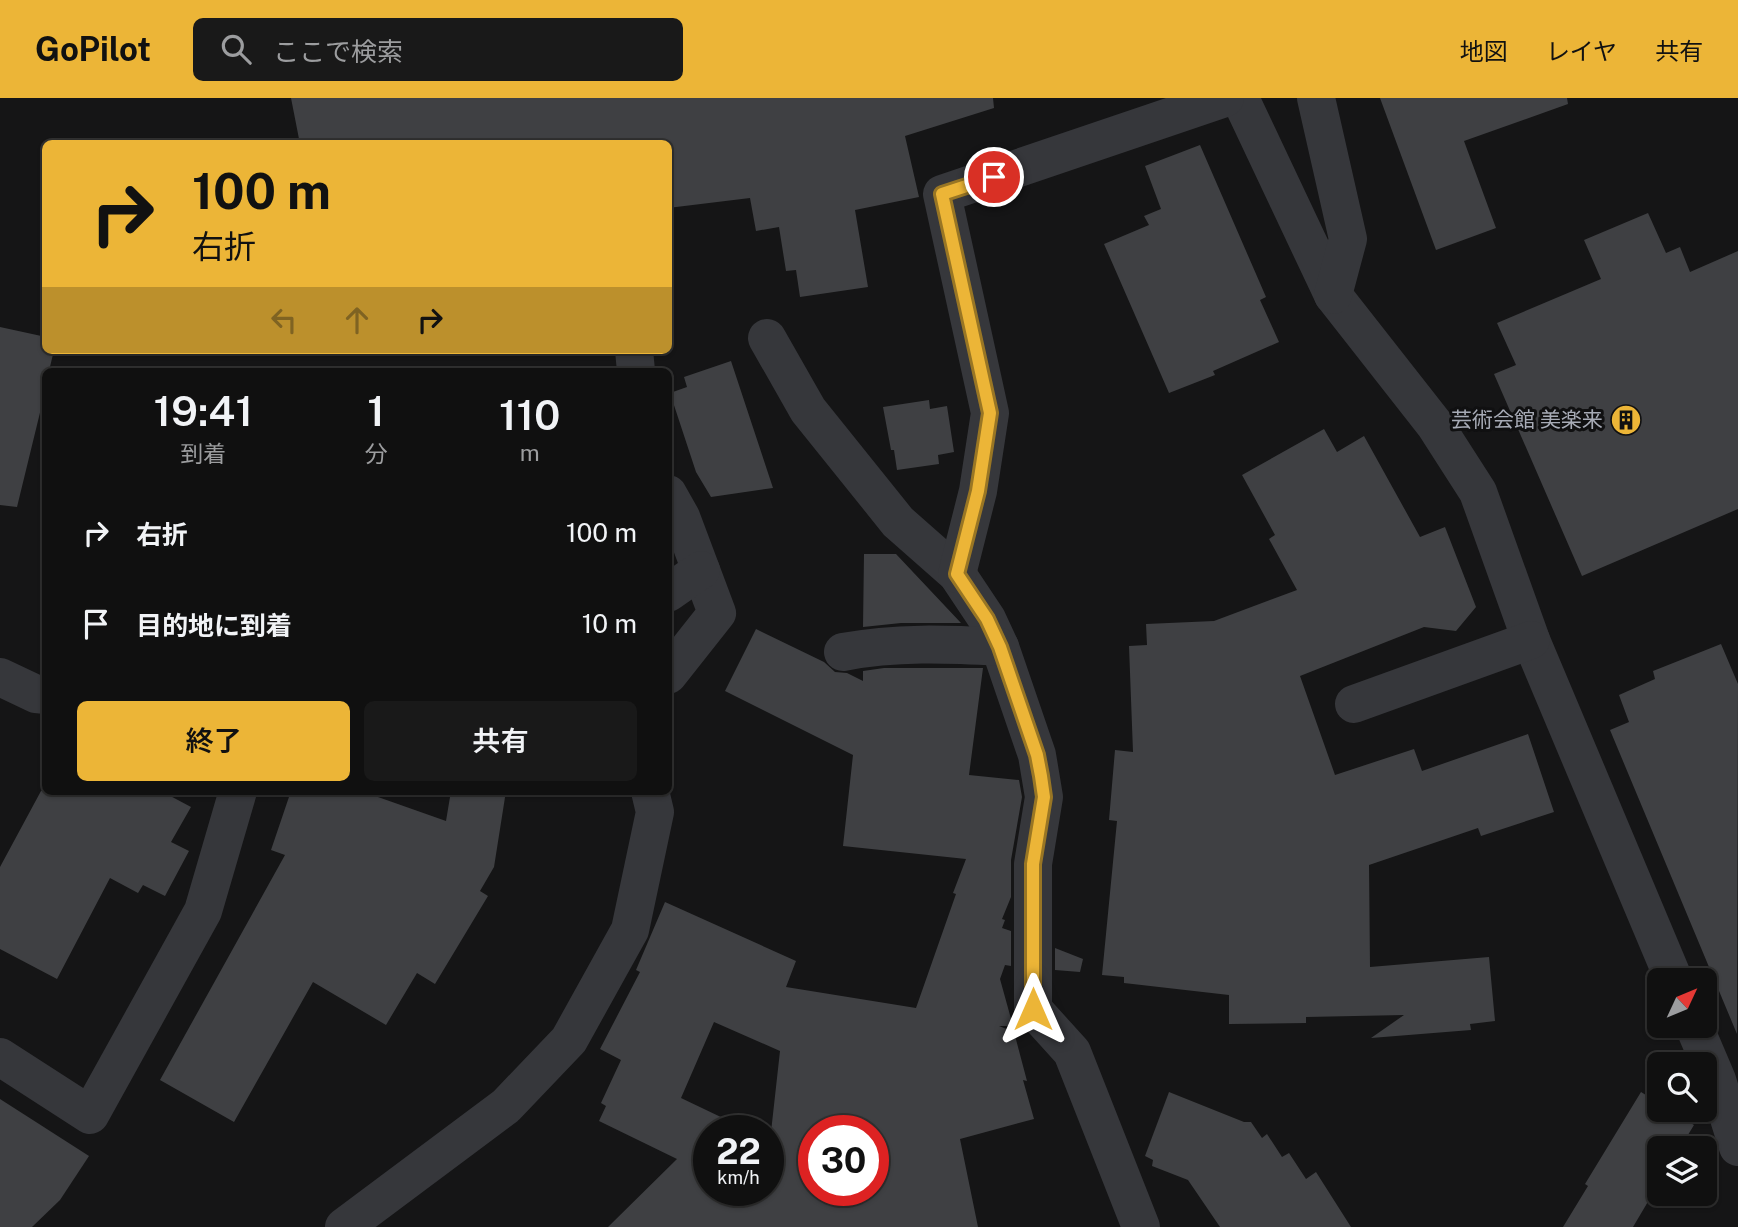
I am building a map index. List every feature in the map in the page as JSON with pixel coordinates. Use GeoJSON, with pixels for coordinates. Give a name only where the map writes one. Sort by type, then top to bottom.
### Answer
{"type":"FeatureCollection","features":[{"type":"Feature","properties":{"kind":"street"},"geometry":{"type":"LineString","coordinates":[[957,574],[978,491],[990,413],[942,194],[1225,98]]}},
{"type":"Feature","properties":{"kind":"street"},"geometry":{"type":"LineString","coordinates":[[1240,98],[1333,295],[1434,425],[1478,492],[1531,640],[1670,968]]}},
{"type":"Feature","properties":{"kind":"street"},"geometry":{"type":"LineString","coordinates":[[1316,98],[1348,239],[1333,295]]}},
{"type":"Feature","properties":{"kind":"street"},"geometry":{"type":"LineString","coordinates":[[767,338],[808,410],[898,522],[957,574],[987,619],[1000,647],[1037,755],[1044,797],[1033,864],[1033,1009],[1072,1052],[1140,1227]]}},
{"type":"Feature","properties":{"kind":"street"},"geometry":{"type":"LineString","coordinates":[[672,501],[681,517],[717,613],[672,670]]}},
{"type":"Feature","properties":{"kind":"street"},"geometry":{"type":"LineString","coordinates":[[672,590],[701,570]]}},
{"type":"Feature","properties":{"kind":"street"},"geometry":{"type":"LineString","coordinates":[[1354,704],[1531,640]]}},
{"type":"Feature","properties":{"kind":"street"},"geometry":{"type":"LineString","coordinates":[[843,652],[880,645],[933,643],[1000,647]]}},
{"type":"Feature","properties":{"kind":"street"},"geometry":{"type":"LineString","coordinates":[[0,677],[42,695]]}},
{"type":"Feature","properties":{"kind":"street"},"geometry":{"type":"LineString","coordinates":[[0,1057],[90,1115],[203,911],[237,795]]}},
{"type":"Feature","properties":{"kind":"street"},"geometry":{"type":"LineString","coordinates":[[344,1227],[506,1106],[569,1040],[630,930],[655,812],[651,795]]}},
{"type":"Feature","properties":{"kind":"street"},"geometry":{"type":"LineString","coordinates":[[1703,1038],[1727,1071],[1738,1147]]}},
{"type":"Feature","properties":{"kind":"building"},"geometry":{"type":"Polygon","coordinates":[[[291,98],[993,98],[994,108],[905,136],[919,197],[855,210],[868,287],[800,297],[796,270],[786,271],[779,227],[756,231],[750,198],[672,208],[672,140],[299,140],[291,98]]]}},
{"type":"Feature","properties":{"kind":"building"},"geometry":{"type":"Polygon","coordinates":[[[1380,98],[1567,98],[1568,104],[1464,141],[1496,228],[1436,250],[1380,98]]]}},
{"type":"Feature","properties":{"kind":"building"},"geometry":{"type":"Polygon","coordinates":[[[1200,145],[1266,297],[1260,300],[1279,342],[1213,371],[1215,375],[1169,393],[1104,244],[1149,225],[1144,216],[1161,209],[1145,166],[1200,145]]]}},
{"type":"Feature","properties":{"kind":"building","name":"芸術会館 美楽来"},"geometry":{"type":"Polygon","coordinates":[[[1648,213],[1666,253],[1680,247],[1690,272],[1738,251],[1738,509],[1582,576],[1494,374],[1516,365],[1497,323],[1601,279],[1584,240],[1648,213]]]}},
{"type":"Feature","properties":{"kind":"building"},"geometry":{"type":"Polygon","coordinates":[[[0,327],[42,336],[42,354],[53,354],[50,368],[42,368],[42,404],[17,507],[0,505],[0,327]]]}},
{"type":"Feature","properties":{"kind":"building"},"geometry":{"type":"Polygon","coordinates":[[[731,361],[773,488],[711,497],[696,472],[672,399],[672,392],[687,387],[684,377],[731,361]]]}},
{"type":"Feature","properties":{"kind":"building"},"geometry":{"type":"Polygon","coordinates":[[[929,400],[930,409],[947,406],[954,452],[938,455],[939,464],[897,470],[883,407],[929,400]]]}},
{"type":"Feature","properties":{"kind":"building"},"geometry":{"type":"Polygon","coordinates":[[[1324,429],[1337,452],[1364,436],[1420,537],[1445,527],[1476,607],[1456,631],[1424,627],[1300,676],[1335,775],[1414,749],[1422,771],[1528,734],[1554,812],[1481,836],[1478,828],[1369,865],[1370,967],[1489,957],[1495,1021],[1470,1024],[1471,1030],[1371,1038],[1404,1015],[1306,1017],[1306,1023],[1229,1024],[1229,995],[1124,983],[1124,977],[1102,975],[1117,821],[1109,820],[1115,750],[1133,752],[1129,646],[1147,645],[1146,624],[1214,621],[1297,590],[1269,539],[1275,535],[1242,475],[1324,429]]]}},
{"type":"Feature","properties":{"kind":"building"},"geometry":{"type":"Polygon","coordinates":[[[864,554],[896,554],[961,623],[901,623],[863,627],[864,554]]]}},
{"type":"Feature","properties":{"kind":"building"},"geometry":{"type":"Polygon","coordinates":[[[756,629],[824,662],[835,672],[847,673],[863,681],[863,671],[884,668],[983,668],[969,775],[1019,780],[1022,797],[1011,860],[1011,897],[1002,919],[1005,920],[1002,928],[1011,931],[1011,966],[1005,965],[1000,979],[1013,1026],[999,1026],[1014,1032],[1034,1119],[960,1139],[978,1227],[608,1227],[677,1159],[599,1121],[606,1106],[601,1103],[621,1060],[600,1049],[640,972],[636,970],[665,902],[796,961],[786,987],[916,1008],[966,859],[843,846],[853,755],[725,691],[756,629]],[[714,1022],[681,1098],[717,1115],[693,1115],[693,1206],[784,1206],[784,1115],[773,1115],[780,1051],[714,1022]]]}},
{"type":"Feature","properties":{"kind":"building"},"geometry":{"type":"Polygon","coordinates":[[[1721,644],[1738,684],[1737,1034],[1717,986],[1717,968],[1709,968],[1610,730],[1629,722],[1619,695],[1655,679],[1653,671],[1721,644]]]}},
{"type":"Feature","properties":{"kind":"building"},"geometry":{"type":"Polygon","coordinates":[[[41,791],[42,795],[168,795],[191,807],[171,842],[189,851],[165,896],[143,885],[138,893],[110,878],[57,979],[0,949],[0,867],[41,791]]]}},
{"type":"Feature","properties":{"kind":"building"},"geometry":{"type":"Polygon","coordinates":[[[290,795],[372,795],[446,821],[450,795],[505,795],[494,867],[480,891],[488,896],[435,984],[417,973],[386,1025],[313,982],[234,1122],[160,1080],[285,855],[271,850],[290,795]]]}},
{"type":"Feature","properties":{"kind":"building"},"geometry":{"type":"Polygon","coordinates":[[[1055,948],[1083,959],[1080,972],[1055,970],[1055,948]]]}},
{"type":"Feature","properties":{"kind":"building"},"geometry":{"type":"Polygon","coordinates":[[[1169,1092],[1244,1122],[1251,1122],[1262,1138],[1267,1134],[1282,1157],[1289,1153],[1306,1179],[1316,1172],[1351,1227],[1220,1227],[1188,1180],[1152,1166],[1153,1160],[1145,1156],[1169,1092]]]}},
{"type":"Feature","properties":{"kind":"building"},"geometry":{"type":"Polygon","coordinates":[[[1641,1092],[1647,1096],[1647,1122],[1689,1122],[1694,1125],[1687,1136],[1647,1136],[1647,1203],[1633,1227],[1563,1227],[1588,1186],[1585,1184],[1641,1092]]]}},
{"type":"Feature","properties":{"kind":"building"},"geometry":{"type":"Polygon","coordinates":[[[0,1099],[89,1156],[60,1200],[32,1227],[0,1227],[0,1099]]]}},
{"type":"Feature","properties":{"kind":"place","name":"芸術会館 美楽来"},"geometry":{"type":"Point","coordinates":[1626,420]}},
{"type":"Feature","properties":{"kind":"route"},"geometry":{"type":"LineString","coordinates":[[994,177],[942,194],[990,413],[978,491],[957,574],[987,619],[1000,647],[1037,755],[1041,776],[1044,797],[1033,864],[1033,1009]]}}]}
